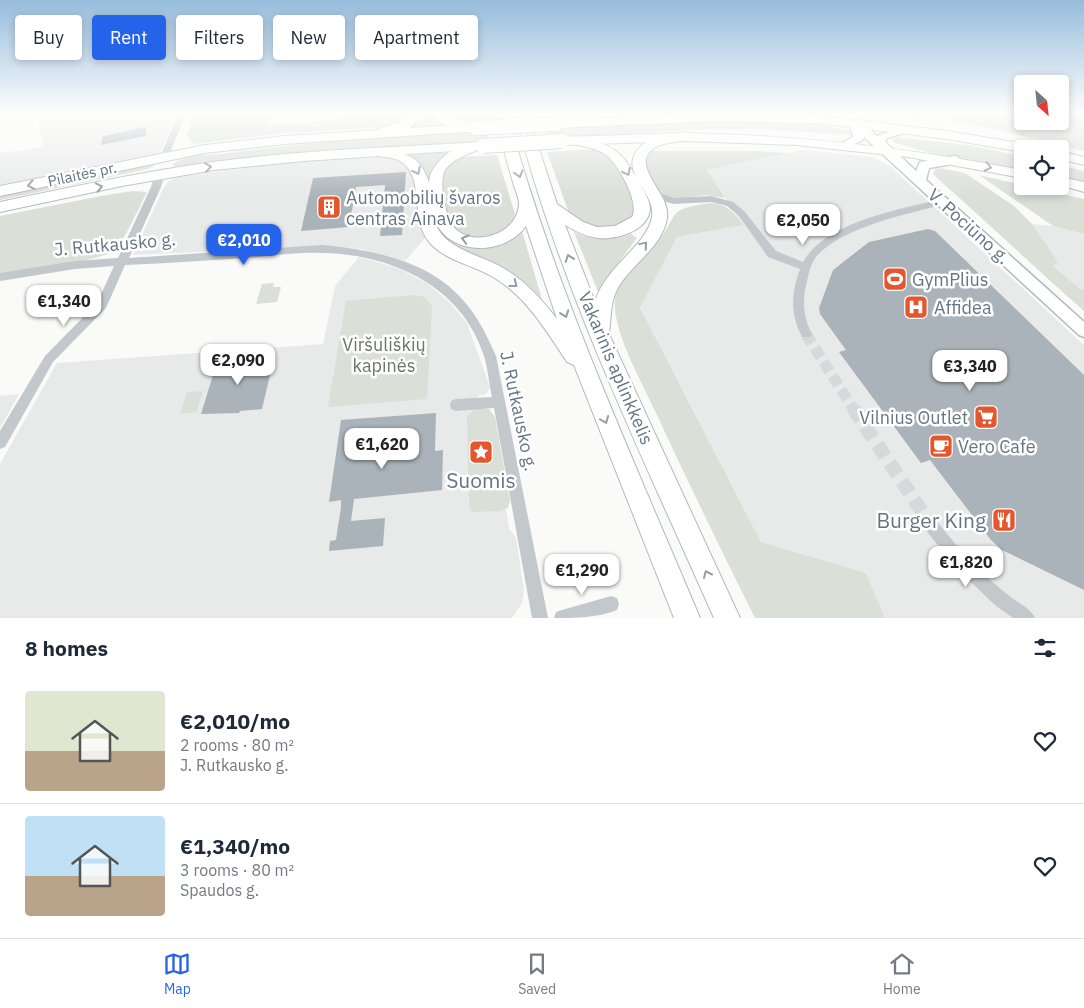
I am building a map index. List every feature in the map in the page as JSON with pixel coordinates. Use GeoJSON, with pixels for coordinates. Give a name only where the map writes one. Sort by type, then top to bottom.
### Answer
{"type":"FeatureCollection","features":[{"type":"Feature","properties":{"kind":"main road","name":"Pilaitės pr."},"geometry":{"type":"LineString","coordinates":[[0,191],[205,149],[286,141]]}},
{"type":"Feature","properties":{"kind":"main road","name":"Vakarinis aplinkkelis"},"geometry":{"type":"LineString","coordinates":[[509,141],[552,278],[587,375],[687,618]]}},
{"type":"Feature","properties":{"kind":"main road","name":"Vakarinis aplinkkelis"},"geometry":{"type":"LineString","coordinates":[[530,141],[550,205],[600,336],[727,618]]}},
{"type":"Feature","properties":{"kind":"main road","name":"Pilaitės pr."},"geometry":{"type":"LineString","coordinates":[[0,207],[160,174],[245,162],[554,141]]}},
{"type":"Feature","properties":{"kind":"main road"},"geometry":{"type":"LineString","coordinates":[[550,205],[570,222],[587,231],[601,234],[626,228],[639,219],[642,212],[639,196],[619,158],[602,147],[571,141]]}},
{"type":"Feature","properties":{"kind":"main road"},"geometry":{"type":"LineString","coordinates":[[600,336],[604,302],[611,283],[648,240],[659,220],[660,205],[639,168],[640,156],[646,148],[654,143],[664,141]]}},
{"type":"Feature","properties":{"kind":"main road","name":"Pilaitės pr."},"geometry":{"type":"LineString","coordinates":[[803,141],[882,148],[1014,172]]}},
{"type":"Feature","properties":{"kind":"main road"},"geometry":{"type":"LineString","coordinates":[[846,144],[853,141]]}},
{"type":"Feature","properties":{"kind":"main road","name":"V. Pociūno g."},"geometry":{"type":"LineString","coordinates":[[874,141],[1084,331]]}},
{"type":"Feature","properties":{"kind":"main road"},"geometry":{"type":"LineString","coordinates":[[880,141],[882,148]]}},
{"type":"Feature","properties":{"kind":"main road","name":"Pilaitės pr."},"geometry":{"type":"LineString","coordinates":[[980,141],[1014,146]]}},
{"type":"Feature","properties":{"kind":"main road"},"geometry":{"type":"LineString","coordinates":[[477,146],[446,161],[437,170],[436,176],[442,223],[450,233],[473,242],[493,241],[504,237],[519,224],[527,202]]}},
{"type":"Feature","properties":{"kind":"main road"},"geometry":{"type":"LineString","coordinates":[[375,152],[404,157],[415,166],[420,175],[427,224],[434,238],[518,286],[540,311],[587,375]]}},
{"type":"Feature","properties":{"kind":"main road"},"geometry":{"type":"LineString","coordinates":[[160,174],[164,157]]}},
{"type":"Feature","properties":{"kind":"main road"},"geometry":{"type":"LineString","coordinates":[[1069,158],[1084,161]]}},
{"type":"Feature","properties":{"kind":"main road"},"geometry":{"type":"LineString","coordinates":[[920,182],[920,175],[924,165],[954,160]]}},
{"type":"Feature","properties":{"kind":"main road"},"geometry":{"type":"LineString","coordinates":[[1069,183],[1084,187]]}},
{"type":"Feature","properties":{"kind":"street"},"geometry":{"type":"LineString","coordinates":[[164,157],[171,141]]}},
{"type":"Feature","properties":{"kind":"street"},"geometry":{"type":"LineString","coordinates":[[0,443],[50,359],[102,305],[121,267],[160,174]]}},
{"type":"Feature","properties":{"kind":"street"},"geometry":{"type":"LineString","coordinates":[[655,194],[668,201],[683,203],[709,198],[730,204],[740,212],[772,254],[805,268]]}},
{"type":"Feature","properties":{"kind":"street"},"geometry":{"type":"LineString","coordinates":[[806,334],[797,307],[805,268],[813,254],[832,238],[874,222],[942,202]]}},
{"type":"Feature","properties":{"kind":"street"},"geometry":{"type":"LineString","coordinates":[[659,220],[683,203]]}},
{"type":"Feature","properties":{"kind":"street","name":"J. Rutkausko g."},"geometry":{"type":"LineString","coordinates":[[0,277],[66,266],[322,248],[368,253],[403,264],[434,280],[467,311],[476,324],[490,356],[540,618]]}},
{"type":"Feature","properties":{"kind":"street"},"geometry":{"type":"LineString","coordinates":[[456,405],[500,402]]}},
{"type":"Feature","properties":{"kind":"street"},"geometry":{"type":"LineString","coordinates":[[933,528],[956,556],[984,585],[1027,618]]}},
{"type":"Feature","properties":{"kind":"street"},"geometry":{"type":"LineString","coordinates":[[562,618],[611,604]]}},
{"type":"Feature","properties":{"kind":"shaded area"},"geometry":{"type":"Polygon","coordinates":[[[43,141],[165,141],[160,151],[154,154],[0,185],[0,152],[22,151],[44,146],[43,141]]]}},
{"type":"Feature","properties":{"kind":"shaded area"},"geometry":{"type":"Polygon","coordinates":[[[802,150],[874,157],[891,167],[1084,345],[1084,618],[885,618],[866,573],[761,542],[640,306],[677,237],[743,225],[707,170],[802,150]]]}},
{"type":"Feature","properties":{"kind":"shaded area"},"geometry":{"type":"Polygon","coordinates":[[[380,157],[400,160],[414,174],[422,228],[426,237],[405,261],[361,249],[323,246],[133,255],[163,189],[168,182],[177,177],[281,163],[380,157]]]}},
{"type":"Feature","properties":{"kind":"shaded area"},"geometry":{"type":"Polygon","coordinates":[[[1032,224],[1053,226],[1084,234],[1084,289],[1079,288],[1053,266],[1057,262],[1032,224]]]}},
{"type":"Feature","properties":{"kind":"shaded area"},"geometry":{"type":"Polygon","coordinates":[[[359,257],[398,268],[428,284],[450,303],[467,323],[490,387],[486,394],[478,396],[468,504],[500,511],[506,509],[509,528],[516,538],[524,590],[522,603],[512,618],[0,618],[0,464],[57,363],[323,344],[335,286],[359,257]]]}},
{"type":"Feature","properties":{"kind":"shaded area"},"geometry":{"type":"Polygon","coordinates":[[[19,394],[0,428],[0,396],[19,394]]]}},
{"type":"Feature","properties":{"kind":"green space"},"geometry":{"type":"Polygon","coordinates":[[[192,141],[220,141],[194,144],[192,141]]]}},
{"type":"Feature","properties":{"kind":"green space"},"geometry":{"type":"Polygon","coordinates":[[[340,141],[490,141],[296,154],[180,168],[173,166],[178,161],[192,157],[340,141]]]}},
{"type":"Feature","properties":{"kind":"green space"},"geometry":{"type":"Polygon","coordinates":[[[893,141],[930,141],[968,145],[1014,154],[1014,169],[931,153],[893,141]]]}},
{"type":"Feature","properties":{"kind":"green space"},"geometry":{"type":"Polygon","coordinates":[[[1069,141],[1084,141],[1084,151],[1069,147],[1069,141]]]}},
{"type":"Feature","properties":{"kind":"green space"},"geometry":{"type":"Polygon","coordinates":[[[597,149],[615,162],[634,199],[635,214],[631,220],[614,228],[590,228],[569,213],[547,152],[597,149]]]}},
{"type":"Feature","properties":{"kind":"green space"},"geometry":{"type":"Polygon","coordinates":[[[650,151],[756,151],[788,153],[707,170],[725,198],[705,195],[679,199],[663,196],[659,192],[644,163],[650,151]]]}},
{"type":"Feature","properties":{"kind":"green space"},"geometry":{"type":"Polygon","coordinates":[[[451,152],[434,166],[430,176],[435,217],[439,230],[449,241],[470,248],[492,246],[522,231],[543,303],[498,266],[450,243],[438,230],[433,219],[425,173],[419,163],[409,155],[451,152]]]}},
{"type":"Feature","properties":{"kind":"green space"},"geometry":{"type":"Polygon","coordinates":[[[497,155],[515,214],[512,223],[505,231],[484,238],[473,238],[463,235],[454,229],[448,221],[443,196],[442,172],[458,157],[497,155]]]}},
{"type":"Feature","properties":{"kind":"green space"},"geometry":{"type":"Polygon","coordinates":[[[153,163],[154,166],[148,169],[0,200],[0,195],[153,163]]]}},
{"type":"Feature","properties":{"kind":"green space"},"geometry":{"type":"Polygon","coordinates":[[[1069,167],[1084,171],[1084,184],[1069,180],[1069,167]]]}},
{"type":"Feature","properties":{"kind":"green space"},"geometry":{"type":"Polygon","coordinates":[[[940,168],[965,173],[1014,206],[1032,224],[1058,262],[1053,266],[1079,288],[1084,289],[1084,311],[933,174],[934,170],[940,168]]]}},
{"type":"Feature","properties":{"kind":"green space"},"geometry":{"type":"Polygon","coordinates":[[[979,175],[1014,183],[1014,195],[1066,195],[1084,199],[1084,234],[1053,226],[979,175]]]}},
{"type":"Feature","properties":{"kind":"green space"},"geometry":{"type":"Polygon","coordinates":[[[133,191],[147,192],[119,245],[108,254],[79,262],[0,274],[0,216],[133,191]]]}},
{"type":"Feature","properties":{"kind":"green space"},"geometry":{"type":"Polygon","coordinates":[[[710,203],[729,209],[743,225],[677,237],[640,307],[761,542],[866,573],[885,618],[755,618],[623,342],[615,313],[615,300],[620,285],[657,243],[676,214],[686,208],[710,203]]]}},
{"type":"Feature","properties":{"kind":"green space"},"geometry":{"type":"Polygon","coordinates":[[[574,232],[595,238],[610,239],[631,234],[637,238],[607,278],[599,294],[574,232]]]}},
{"type":"Feature","properties":{"kind":"green space"},"geometry":{"type":"Polygon","coordinates":[[[274,283],[273,287],[281,287],[277,302],[256,304],[262,284],[274,283]]]}},
{"type":"Feature","properties":{"kind":"green space","name":"Viršuliškių kapinės"},"geometry":{"type":"Polygon","coordinates":[[[414,295],[424,297],[432,306],[427,399],[328,407],[346,301],[414,295]]]}},
{"type":"Feature","properties":{"kind":"green space"},"geometry":{"type":"Polygon","coordinates":[[[203,391],[196,412],[180,414],[187,392],[203,391]]]}},
{"type":"Feature","properties":{"kind":"green space"},"geometry":{"type":"Polygon","coordinates":[[[477,408],[489,409],[495,417],[510,501],[508,508],[500,511],[472,512],[469,507],[467,416],[477,408]]]}},
{"type":"Feature","properties":{"kind":"building"},"geometry":{"type":"Polygon","coordinates":[[[102,141],[122,141],[101,145],[102,141]]]}},
{"type":"Feature","properties":{"kind":"building","name":"Automobilių švaros centras Ainava"},"geometry":{"type":"Polygon","coordinates":[[[406,172],[402,235],[380,236],[385,185],[356,187],[349,227],[301,231],[313,178],[406,172]]]}},
{"type":"Feature","properties":{"kind":"building","name":"Vilnius Outlet"},"geometry":{"type":"Polygon","coordinates":[[[928,229],[935,231],[1084,375],[1084,590],[1002,550],[991,540],[930,460],[921,463],[839,352],[846,350],[820,314],[819,308],[833,270],[869,242],[928,229]]]}},
{"type":"Feature","properties":{"kind":"building"},"geometry":{"type":"Polygon","coordinates":[[[274,358],[262,409],[240,411],[239,413],[201,414],[217,362],[274,358]]]}},
{"type":"Feature","properties":{"kind":"building"},"geometry":{"type":"Polygon","coordinates":[[[436,413],[435,451],[443,450],[442,490],[354,499],[351,521],[385,518],[383,546],[329,551],[330,541],[336,540],[341,507],[341,500],[329,502],[341,420],[436,413]]]}},
{"type":"Feature","properties":{"kind":"tunnel"},"geometry":{"type":"LineString","coordinates":[[806,334],[854,410]]}},
{"type":"Feature","properties":{"kind":"tunnel"},"geometry":{"type":"LineString","coordinates":[[853,408],[933,528]]}},
{"type":"Feature","properties":{"kind":"place","name":"Automobilių švaros centras Ainava"},"geometry":{"type":"Point","coordinates":[329,207]}},
{"type":"Feature","properties":{"kind":"place","name":"GymPlius"},"geometry":{"type":"Point","coordinates":[895,279]}},
{"type":"Feature","properties":{"kind":"place","name":"Affidea"},"geometry":{"type":"Point","coordinates":[916,307]}},
{"type":"Feature","properties":{"kind":"place","name":"Vilnius Outlet"},"geometry":{"type":"Point","coordinates":[986,417]}},
{"type":"Feature","properties":{"kind":"place","name":"Vero Cafe"},"geometry":{"type":"Point","coordinates":[941,446]}},
{"type":"Feature","properties":{"kind":"place","name":"Suomis"},"geometry":{"type":"Point","coordinates":[481,452]}},
{"type":"Feature","properties":{"kind":"place","name":"Burger King"},"geometry":{"type":"Point","coordinates":[1004,520]}}]}
